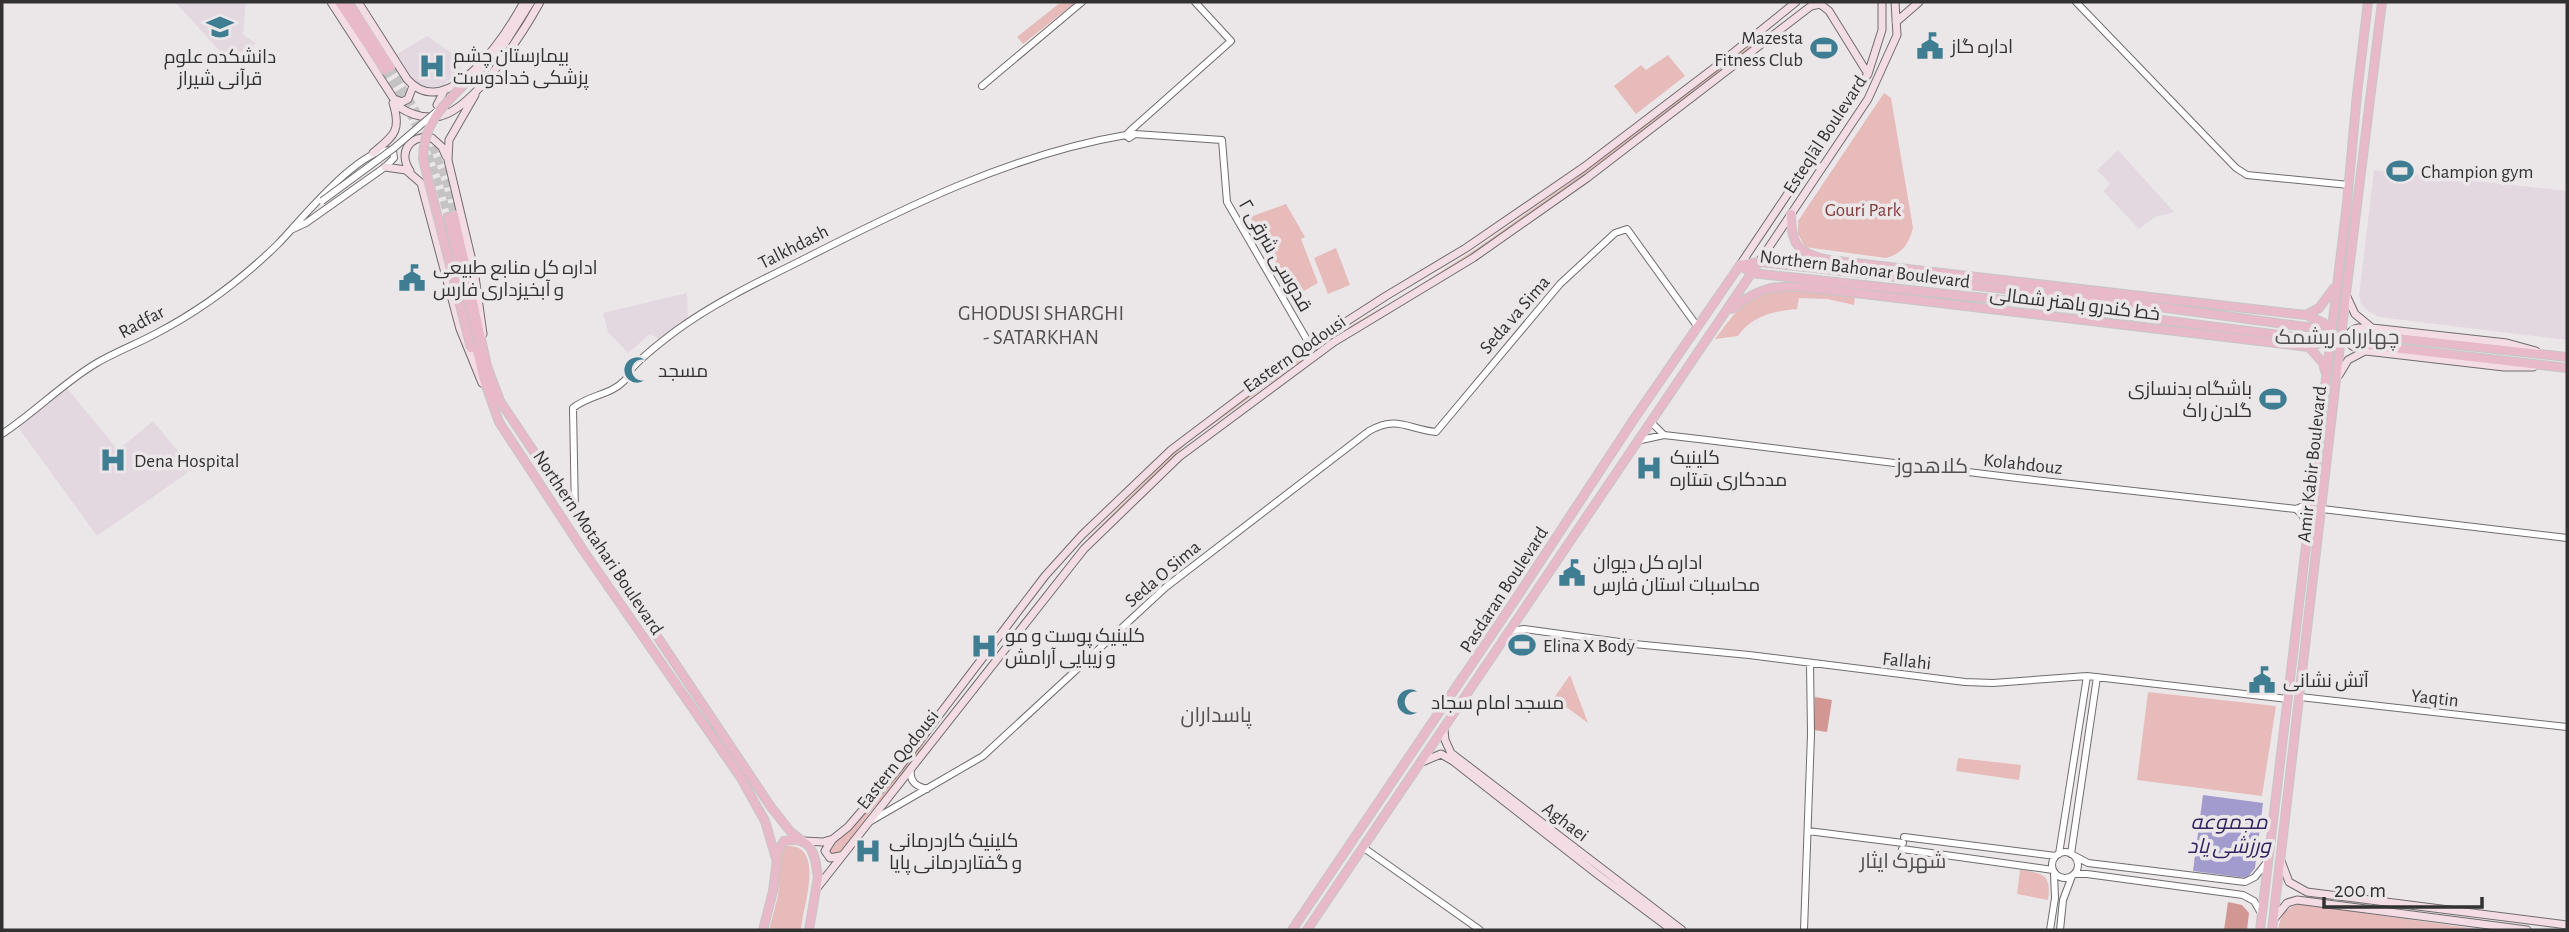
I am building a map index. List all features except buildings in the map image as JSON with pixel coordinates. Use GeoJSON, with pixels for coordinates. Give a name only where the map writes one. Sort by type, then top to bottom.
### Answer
{"type":"FeatureCollection","features":[{"type":"Feature","properties":{"kind":"main road"},"geometry":{"type":"LineString","coordinates":[[331,2],[399,107],[413,115],[439,116],[453,109],[478,89]]}},
{"type":"Feature","properties":{"kind":"main road"},"geometry":{"type":"LineString","coordinates":[[339,2],[387,69],[348,2]]}},
{"type":"Feature","properties":{"kind":"main road"},"geometry":{"type":"LineString","coordinates":[[358,2],[414,86],[427,92],[444,91]]}},
{"type":"Feature","properties":{"kind":"main road"},"geometry":{"type":"LineString","coordinates":[[453,109],[442,111],[437,105],[444,91],[482,63],[512,24],[524,2]]}},
{"type":"Feature","properties":{"kind":"main road"},"geometry":{"type":"LineString","coordinates":[[487,392],[471,348],[424,166],[426,139],[438,110],[500,51],[531,2]]}},
{"type":"Feature","properties":{"kind":"main road"},"geometry":{"type":"LineString","coordinates":[[448,160],[449,140],[478,89],[524,30],[540,2]]}},
{"type":"Feature","properties":{"kind":"main road","name":"Eastern Qodousi"},"geometry":{"type":"LineString","coordinates":[[833,839],[848,827],[898,769],[1045,576],[1076,541],[1171,450],[1310,345],[1520,213],[1667,104],[1796,2]]}},
{"type":"Feature","properties":{"kind":"main road","name":"Esteqlāl Boulevard"},"geometry":{"type":"LineString","coordinates":[[1740,265],[1868,74],[1882,30],[1882,2]]}},
{"type":"Feature","properties":{"kind":"main road","name":"Esteqlāl Boulevard"},"geometry":{"type":"LineString","coordinates":[[1751,273],[1868,99],[1896,35],[1895,2]]}},
{"type":"Feature","properties":{"kind":"main road"},"geometry":{"type":"LineString","coordinates":[[1896,22],[1919,2]]}},
{"type":"Feature","properties":{"kind":"main road","name":"Amir Kabir Boulevard"},"geometry":{"type":"LineString","coordinates":[[2260,930],[2347,203],[2368,2]]}},
{"type":"Feature","properties":{"kind":"main road","name":"Amir Kabir Boulevard"},"geometry":{"type":"LineString","coordinates":[[2272,930],[2382,2]]}},
{"type":"Feature","properties":{"kind":"main road","name":"Eastern Qodousi"},"geometry":{"type":"LineString","coordinates":[[816,888],[1084,548],[1179,457],[1319,352],[1473,258],[1546,208],[1811,6],[1820,4],[1829,11],[1868,74]]}},
{"type":"Feature","properties":{"kind":"main road"},"geometry":{"type":"LineString","coordinates":[[1766,26],[1773,36]]}},
{"type":"Feature","properties":{"kind":"main road"},"geometry":{"type":"LineString","coordinates":[[391,96],[404,102],[409,98],[414,86]]}},
{"type":"Feature","properties":{"kind":"main road"},"geometry":{"type":"LineString","coordinates":[[373,153],[397,128],[398,119],[391,96]]}},
{"type":"Feature","properties":{"kind":"main road"},"geometry":{"type":"LineString","coordinates":[[373,153],[415,139],[432,138],[442,146],[448,160],[474,269],[487,366]]}},
{"type":"Feature","properties":{"kind":"main road"},"geometry":{"type":"LineString","coordinates":[[415,139],[408,145],[405,160],[409,171],[417,178],[427,197],[465,344],[487,392]]}},
{"type":"Feature","properties":{"kind":"main road"},"geometry":{"type":"LineString","coordinates":[[385,167],[406,170],[417,178]]}},
{"type":"Feature","properties":{"kind":"main road"},"geometry":{"type":"LineString","coordinates":[[2347,203],[2358,204]]}},
{"type":"Feature","properties":{"kind":"main road","name":"خط کندرو باهنر شمالی"},"geometry":{"type":"LineString","coordinates":[[1791,214],[1791,230],[1800,250],[1810,256],[1829,260],[2306,315]]}},
{"type":"Feature","properties":{"kind":"main road","name":"Northern Motahari Boulevard"},"geometry":{"type":"LineString","coordinates":[[777,862],[765,821],[741,778],[583,550],[499,422],[487,392],[451,216],[487,366],[507,414],[774,812],[790,831],[803,841]]}},
{"type":"Feature","properties":{"kind":"main road"},"geometry":{"type":"LineString","coordinates":[[1829,260],[1847,272]]}},
{"type":"Feature","properties":{"kind":"main road","name":"Northern Bahonar Boulevard"},"geometry":{"type":"LineString","coordinates":[[1740,265],[1759,262],[2115,301],[2314,328]]}},
{"type":"Feature","properties":{"kind":"main road","name":"Northern Bahonar Boulevard"},"geometry":{"type":"LineString","coordinates":[[1740,265],[1751,273],[1969,296],[2310,343]]}},
{"type":"Feature","properties":{"kind":"main road","name":"Pasdaran Boulevard"},"geometry":{"type":"LineString","coordinates":[[1292,930],[1740,265]]}},
{"type":"Feature","properties":{"kind":"main road","name":"Pasdaran Boulevard"},"geometry":{"type":"LineString","coordinates":[[1307,930],[1641,440],[1751,273]]}},
{"type":"Feature","properties":{"kind":"main road"},"geometry":{"type":"LineString","coordinates":[[1818,279],[1831,290],[1857,284]]}},
{"type":"Feature","properties":{"kind":"main road"},"geometry":{"type":"LineString","coordinates":[[1905,290],[1906,279]]}},
{"type":"Feature","properties":{"kind":"main road"},"geometry":{"type":"LineString","coordinates":[[1965,286],[2005,279]]}},
{"type":"Feature","properties":{"kind":"main road","name":"خط کندرو باهنر شمالی"},"geometry":{"type":"LineString","coordinates":[[1724,315],[1751,294],[1781,285],[2310,343]]}},
{"type":"Feature","properties":{"kind":"main road"},"geometry":{"type":"LineString","coordinates":[[2306,315],[2327,300],[2336,286]]}},
{"type":"Feature","properties":{"kind":"main road"},"geometry":{"type":"LineString","coordinates":[[2090,289],[2115,301]]}},
{"type":"Feature","properties":{"kind":"main road"},"geometry":{"type":"LineString","coordinates":[[2346,293],[2355,314],[2372,328]]}},
{"type":"Feature","properties":{"kind":"main road"},"geometry":{"type":"LineString","coordinates":[[1386,296],[1392,306]]}},
{"type":"Feature","properties":{"kind":"main road"},"geometry":{"type":"LineString","coordinates":[[1969,296],[2001,309]]}},
{"type":"Feature","properties":{"kind":"main road"},"geometry":{"type":"LineString","coordinates":[[2306,315],[2324,323],[2327,331],[2323,342],[2310,343],[2323,363],[2326,379]]}},
{"type":"Feature","properties":{"kind":"main road"},"geometry":{"type":"LineString","coordinates":[[2557,356],[2507,343],[2372,328],[2356,327],[2349,333],[2351,346],[2366,351],[2504,368],[2563,367]]}},
{"type":"Feature","properties":{"kind":"main road"},"geometry":{"type":"LineString","coordinates":[[2359,334],[2567,357]]}},
{"type":"Feature","properties":{"kind":"main road"},"geometry":{"type":"LineString","coordinates":[[2358,344],[2563,367]]}},
{"type":"Feature","properties":{"kind":"main road"},"geometry":{"type":"LineString","coordinates":[[2336,381],[2348,360],[2366,351]]}},
{"type":"Feature","properties":{"kind":"main road"},"geometry":{"type":"LineString","coordinates":[[2319,436],[2330,438]]}},
{"type":"Feature","properties":{"kind":"main road"},"geometry":{"type":"LineString","coordinates":[[1568,520],[1581,528]]}},
{"type":"Feature","properties":{"kind":"main road"},"geometry":{"type":"LineString","coordinates":[[1076,541],[1084,548]]}},
{"type":"Feature","properties":{"kind":"main road"},"geometry":{"type":"LineString","coordinates":[[1422,762],[1447,752],[1444,730]]}},
{"type":"Feature","properties":{"kind":"main road","name":"Aghaei"},"geometry":{"type":"LineString","coordinates":[[1447,752],[1672,930]]}},
{"type":"Feature","properties":{"kind":"main road","name":"Aghaei"},"geometry":{"type":"LineString","coordinates":[[1476,776],[1682,930]]}},
{"type":"Feature","properties":{"kind":"main road"},"geometry":{"type":"LineString","coordinates":[[765,821],[773,820],[774,812]]}},
{"type":"Feature","properties":{"kind":"main road"},"geometry":{"type":"LineString","coordinates":[[760,930],[773,891],[780,845],[791,840],[813,843],[833,839]]}},
{"type":"Feature","properties":{"kind":"main road"},"geometry":{"type":"LineString","coordinates":[[833,839],[826,845],[825,851],[830,858],[840,856]]}},
{"type":"Feature","properties":{"kind":"main road"},"geometry":{"type":"LineString","coordinates":[[803,841],[816,861],[816,888],[809,930]]}},
{"type":"Feature","properties":{"kind":"main road"},"geometry":{"type":"LineString","coordinates":[[2281,860],[2289,882],[2306,897],[2527,930]]}},
{"type":"Feature","properties":{"kind":"main road"},"geometry":{"type":"LineString","coordinates":[[2274,920],[2287,903],[2306,897],[2567,925]]}},
{"type":"Feature","properties":{"kind":"street"},"geometry":{"type":"LineString","coordinates":[[982,86],[1082,2]]}},
{"type":"Feature","properties":{"kind":"street"},"geometry":{"type":"LineString","coordinates":[[1131,133],[1231,41],[1195,2]]}},
{"type":"Feature","properties":{"kind":"street"},"geometry":{"type":"LineString","coordinates":[[2076,2],[2236,167],[2247,174],[2349,185]]}},
{"type":"Feature","properties":{"kind":"street"},"geometry":{"type":"LineString","coordinates":[[290,230],[322,201],[394,148],[438,110]]}},
{"type":"Feature","properties":{"kind":"street","name":"قدوسی شرقی ۲"},"geometry":{"type":"LineString","coordinates":[[1131,133],[1222,140],[1227,202],[1310,345]]}},
{"type":"Feature","properties":{"kind":"street","name":"Talkhdash"},"geometry":{"type":"LineString","coordinates":[[574,485],[573,408],[580,402],[621,384],[629,372],[693,319],[745,288],[870,225],[1007,165],[1090,141],[1131,133]]}},
{"type":"Feature","properties":{"kind":"street"},"geometry":{"type":"LineString","coordinates":[[385,149],[393,151],[394,158],[385,167],[306,223],[290,230],[320,197],[373,153],[385,149]]}},
{"type":"Feature","properties":{"kind":"street","name":"Seda O Sima"},"geometry":{"type":"LineString","coordinates":[[927,789],[983,756],[1166,587],[1369,430],[1395,422],[1436,432],[1560,284],[1615,233],[1627,229],[1697,326]]}},
{"type":"Feature","properties":{"kind":"street","name":"Radfar"},"geometry":{"type":"LineString","coordinates":[[2,434],[92,366],[159,332],[200,306],[258,261],[290,230]]}},
{"type":"Feature","properties":{"kind":"street"},"geometry":{"type":"LineString","coordinates":[[1652,423],[1664,435]]}},
{"type":"Feature","properties":{"kind":"street","name":"Kolahdouz"},"geometry":{"type":"LineString","coordinates":[[1641,440],[1664,435],[2296,509],[2311,503]]}},
{"type":"Feature","properties":{"kind":"street"},"geometry":{"type":"LineString","coordinates":[[560,494],[567,494],[574,485]]}},
{"type":"Feature","properties":{"kind":"street"},"geometry":{"type":"LineString","coordinates":[[574,485],[575,516]]}},
{"type":"Feature","properties":{"kind":"street"},"geometry":{"type":"LineString","coordinates":[[2296,509],[2308,527]]}},
{"type":"Feature","properties":{"kind":"street"},"geometry":{"type":"LineString","coordinates":[[2322,509],[2567,538]]}},
{"type":"Feature","properties":{"kind":"street"},"geometry":{"type":"LineString","coordinates":[[1521,616],[1524,629]]}},
{"type":"Feature","properties":{"kind":"street","name":"Fallahi"},"geometry":{"type":"LineString","coordinates":[[1511,631],[1524,629],[1895,675],[1993,683],[2087,676],[2288,699]]}},
{"type":"Feature","properties":{"kind":"street"},"geometry":{"type":"LineString","coordinates":[[1804,930],[1810,663]]}},
{"type":"Feature","properties":{"kind":"street"},"geometry":{"type":"LineString","coordinates":[[2050,930],[2055,898],[2052,864],[2062,839],[2087,676]]}},
{"type":"Feature","properties":{"kind":"street"},"geometry":{"type":"LineString","coordinates":[[2060,930],[2063,901],[2078,864],[2072,854],[2073,842],[2097,677]]}},
{"type":"Feature","properties":{"kind":"street","name":"Yaqtin"},"geometry":{"type":"LineString","coordinates":[[2300,697],[2567,727]]}},
{"type":"Feature","properties":{"kind":"street"},"geometry":{"type":"LineString","coordinates":[[2074,762],[2083,764]]}},
{"type":"Feature","properties":{"kind":"street"},"geometry":{"type":"LineString","coordinates":[[911,769],[912,780],[916,785],[927,789]]}},
{"type":"Feature","properties":{"kind":"street"},"geometry":{"type":"LineString","coordinates":[[867,823],[927,789]]}},
{"type":"Feature","properties":{"kind":"street"},"geometry":{"type":"LineString","coordinates":[[1808,831],[1903,843],[1959,856],[2041,867],[2064,878],[2087,874],[2243,895],[2254,901],[2262,916]]}},
{"type":"Feature","properties":{"kind":"street"},"geometry":{"type":"LineString","coordinates":[[2062,839],[2066,846],[2073,842]]}},
{"type":"Feature","properties":{"kind":"street"},"geometry":{"type":"LineString","coordinates":[[1903,843],[1961,844],[2043,856],[2072,854],[2088,863],[2243,882],[2255,877],[2268,861]]}},
{"type":"Feature","properties":{"kind":"street"},"geometry":{"type":"LineString","coordinates":[[1959,856],[1961,844]]}},
{"type":"Feature","properties":{"kind":"street"},"geometry":{"type":"LineString","coordinates":[[1364,848],[1480,930]]}},
{"type":"Feature","properties":{"kind":"street"},"geometry":{"type":"LineString","coordinates":[[2041,867],[2046,864],[2043,856]]}},
{"type":"Feature","properties":{"kind":"street"},"geometry":{"type":"LineString","coordinates":[[2087,874],[2082,868],[2083,864],[2088,863]]}},
{"type":"Feature","properties":{"kind":"street"},"geometry":{"type":"LineString","coordinates":[[2204,890],[2206,878]]}},
{"type":"Feature","properties":{"kind":"street"},"geometry":{"type":"LineString","coordinates":[[2243,882],[2247,890],[2243,895]]}},
{"type":"Feature","properties":{"kind":"street"},"geometry":{"type":"LineString","coordinates":[[2055,898],[2061,893],[2063,901]]}},
{"type":"Feature","properties":{"kind":"shaded area","name":"دانشکده علوم قرآنی شیراز"},"geometry":{"type":"Polygon","coordinates":[[[175,2],[246,2],[243,34],[256,44],[230,62],[175,2]]]}},
{"type":"Feature","properties":{"kind":"shaded area","name":"بیمارستان چشم پزشکی خدادوست"},"geometry":{"type":"Polygon","coordinates":[[[427,36],[456,56],[461,70],[444,85],[422,86],[415,81],[397,54],[427,36]]]}},
{"type":"Feature","properties":{"kind":"shaded area"},"geometry":{"type":"Polygon","coordinates":[[[2118,150],[2174,212],[2155,217],[2139,229],[2103,191],[2110,184],[2097,170],[2118,150]]]}},
{"type":"Feature","properties":{"kind":"shaded area"},"geometry":{"type":"Polygon","coordinates":[[[2374,170],[2567,191],[2567,340],[2379,317],[2368,311],[2361,304],[2359,296],[2374,170]]]}},
{"type":"Feature","properties":{"kind":"shaded area"},"geometry":{"type":"Polygon","coordinates":[[[687,293],[688,320],[659,339],[650,334],[628,353],[608,332],[603,313],[687,293]]]}},
{"type":"Feature","properties":{"kind":"shaded area","name":"Dena Hospital"},"geometry":{"type":"Polygon","coordinates":[[[66,387],[118,450],[153,421],[193,469],[97,536],[18,427],[66,387]]]}},
{"type":"Feature","properties":{"kind":"shaded area"},"geometry":{"type":"Polygon","coordinates":[[[1815,697],[1832,700],[1827,732],[1814,730],[1815,697]]]}},
{"type":"Feature","properties":{"kind":"shaded area"},"geometry":{"type":"Polygon","coordinates":[[[2228,902],[2242,905],[2249,913],[2247,930],[2224,930],[2228,902]]]}},
{"type":"Feature","properties":{"kind":"green space"},"geometry":{"type":"Polygon","coordinates":[[[1061,2],[1076,2],[1023,44],[1017,37],[1061,2]]]}},
{"type":"Feature","properties":{"kind":"green space"},"geometry":{"type":"Polygon","coordinates":[[[1762,36],[1763,38],[1733,63],[1570,185],[1445,272],[1395,301],[1476,249],[1568,184],[1762,36]]]}},
{"type":"Feature","properties":{"kind":"green space"},"geometry":{"type":"Polygon","coordinates":[[[1668,55],[1685,76],[1636,114],[1614,86],[1641,65],[1646,70],[1668,55]]]}},
{"type":"Feature","properties":{"kind":"green space","name":"Gouri Park"},"geometry":{"type":"Polygon","coordinates":[[[1884,93],[1891,98],[1913,228],[1909,239],[1901,251],[1886,258],[1805,247],[1798,234],[1798,221],[1884,93]]]}},
{"type":"Feature","properties":{"kind":"green space"},"geometry":{"type":"Polygon","coordinates":[[[1286,204],[1305,237],[1301,239],[1318,283],[1295,296],[1250,217],[1286,204]]]}},
{"type":"Feature","properties":{"kind":"green space"},"geometry":{"type":"Polygon","coordinates":[[[1336,248],[1350,285],[1328,294],[1314,258],[1336,248]]]}},
{"type":"Feature","properties":{"kind":"green space"},"geometry":{"type":"Polygon","coordinates":[[[1799,290],[1855,297],[1854,305],[1827,299],[1799,298],[1797,309],[1772,313],[1757,319],[1738,336],[1715,339],[1739,309],[1753,297],[1770,291],[1799,290]]]}},
{"type":"Feature","properties":{"kind":"green space"},"geometry":{"type":"Polygon","coordinates":[[[1386,305],[1368,319],[1327,342],[1186,444],[1090,540],[1088,538],[1182,445],[1321,343],[1386,305]]]}},
{"type":"Feature","properties":{"kind":"green space"},"geometry":{"type":"Polygon","coordinates":[[[1570,675],[1588,723],[1554,698],[1570,675]]]}},
{"type":"Feature","properties":{"kind":"green space"},"geometry":{"type":"Polygon","coordinates":[[[2148,692],[2276,706],[2262,796],[2137,780],[2148,692]]]}},
{"type":"Feature","properties":{"kind":"green space"},"geometry":{"type":"Polygon","coordinates":[[[933,730],[914,760],[840,853],[831,856],[828,847],[861,818],[933,730]]]}},
{"type":"Feature","properties":{"kind":"green space"},"geometry":{"type":"Polygon","coordinates":[[[1958,758],[2021,765],[2019,780],[1956,771],[1958,758]]]}},
{"type":"Feature","properties":{"kind":"green space"},"geometry":{"type":"Polygon","coordinates":[[[786,846],[798,848],[806,855],[809,866],[808,893],[801,930],[769,930],[778,896],[781,855],[786,846]]]}},
{"type":"Feature","properties":{"kind":"green space"},"geometry":{"type":"Polygon","coordinates":[[[2020,870],[2044,876],[2049,891],[2048,900],[2017,894],[2020,870]]]}},
{"type":"Feature","properties":{"kind":"green space"},"geometry":{"type":"Polygon","coordinates":[[[2299,904],[2484,930],[2278,930],[2284,914],[2299,904]]]}},
{"type":"Feature","properties":{"kind":"water","name":"مجموعه ورزشی یاد"},"geometry":{"type":"Polygon","coordinates":[[[2203,795],[2263,803],[2255,868],[2247,878],[2193,871],[2203,795]]]}},
{"type":"Feature","properties":{"kind":"tunnel"},"geometry":{"type":"LineString","coordinates":[[390,67],[421,120]]}},
{"type":"Feature","properties":{"kind":"tunnel"},"geometry":{"type":"LineString","coordinates":[[385,70],[423,141],[448,217]]}},
{"type":"Feature","properties":{"kind":"tunnel"},"geometry":{"type":"LineString","coordinates":[[428,135],[446,180],[454,215]]}},
{"type":"Feature","properties":{"kind":"place","name":"دانشکده علوم قرآنی شیراز"},"geometry":{"type":"Point","coordinates":[220,27]}},
{"type":"Feature","properties":{"kind":"place","name":"اداره گاز"},"geometry":{"type":"Point","coordinates":[1930,46]}},
{"type":"Feature","properties":{"kind":"place","name":"Mazesta Fitness Club"},"geometry":{"type":"Point","coordinates":[1824,48]}},
{"type":"Feature","properties":{"kind":"place","name":"بیمارستان چشم پزشکی خدادوست"},"geometry":{"type":"Point","coordinates":[432,66]}},
{"type":"Feature","properties":{"kind":"place","name":"Champion gym"},"geometry":{"type":"Point","coordinates":[2400,171]}},
{"type":"Feature","properties":{"kind":"place","name":"اداره کل منابع طبیعى و آبخیزدارى فارس"},"geometry":{"type":"Point","coordinates":[412,278]}},
{"type":"Feature","properties":{"kind":"place","name":"مسجد"},"geometry":{"type":"Point","coordinates":[637,370]}},
{"type":"Feature","properties":{"kind":"place","name":"باشگاه بدنسازی گلدن راک"},"geometry":{"type":"Point","coordinates":[2273,399]}},
{"type":"Feature","properties":{"kind":"place","name":"Dena Hospital"},"geometry":{"type":"Point","coordinates":[113,460]}},
{"type":"Feature","properties":{"kind":"place","name":"کلینیک مددکاری سَتاره"},"geometry":{"type":"Point","coordinates":[1649,468]}},
{"type":"Feature","properties":{"kind":"place","name":"اداره کل دیوان محاسبات استان فارس"},"geometry":{"type":"Point","coordinates":[1572,573]}},
{"type":"Feature","properties":{"kind":"place","name":"Elina X Body"},"geometry":{"type":"Point","coordinates":[1522,645]}},
{"type":"Feature","properties":{"kind":"place","name":"کلینیک پوست و مو و زیبایی آرامش"},"geometry":{"type":"Point","coordinates":[984,646]}},
{"type":"Feature","properties":{"kind":"place","name":"آتش نشانی"},"geometry":{"type":"Point","coordinates":[2262,680]}},
{"type":"Feature","properties":{"kind":"place","name":"مسجد امام سجاد"},"geometry":{"type":"Point","coordinates":[1410,702]}},
{"type":"Feature","properties":{"kind":"place","name":"کلینیک کاردرمانی و گفتاردرمانی پایا"},"geometry":{"type":"Point","coordinates":[868,851]}},
{"type":"Feature","properties":{"kind":"district","name":"GHODUSI SHARGHI - SATARKHAN"},"geometry":{"type":"Point","coordinates":[1041,325]}},
{"type":"Feature","properties":{"kind":"district","name":"چهارراه ریشمک"},"geometry":{"type":"Point","coordinates":[2337,337]}},
{"type":"Feature","properties":{"kind":"district","name":"کلاهدوز"},"geometry":{"type":"Point","coordinates":[1932,466]}},
{"type":"Feature","properties":{"kind":"district","name":"پاسداران"},"geometry":{"type":"Point","coordinates":[1216,715]}},
{"type":"Feature","properties":{"kind":"district","name":"شهرک ایثار"},"geometry":{"type":"Point","coordinates":[1903,861]}}]}
